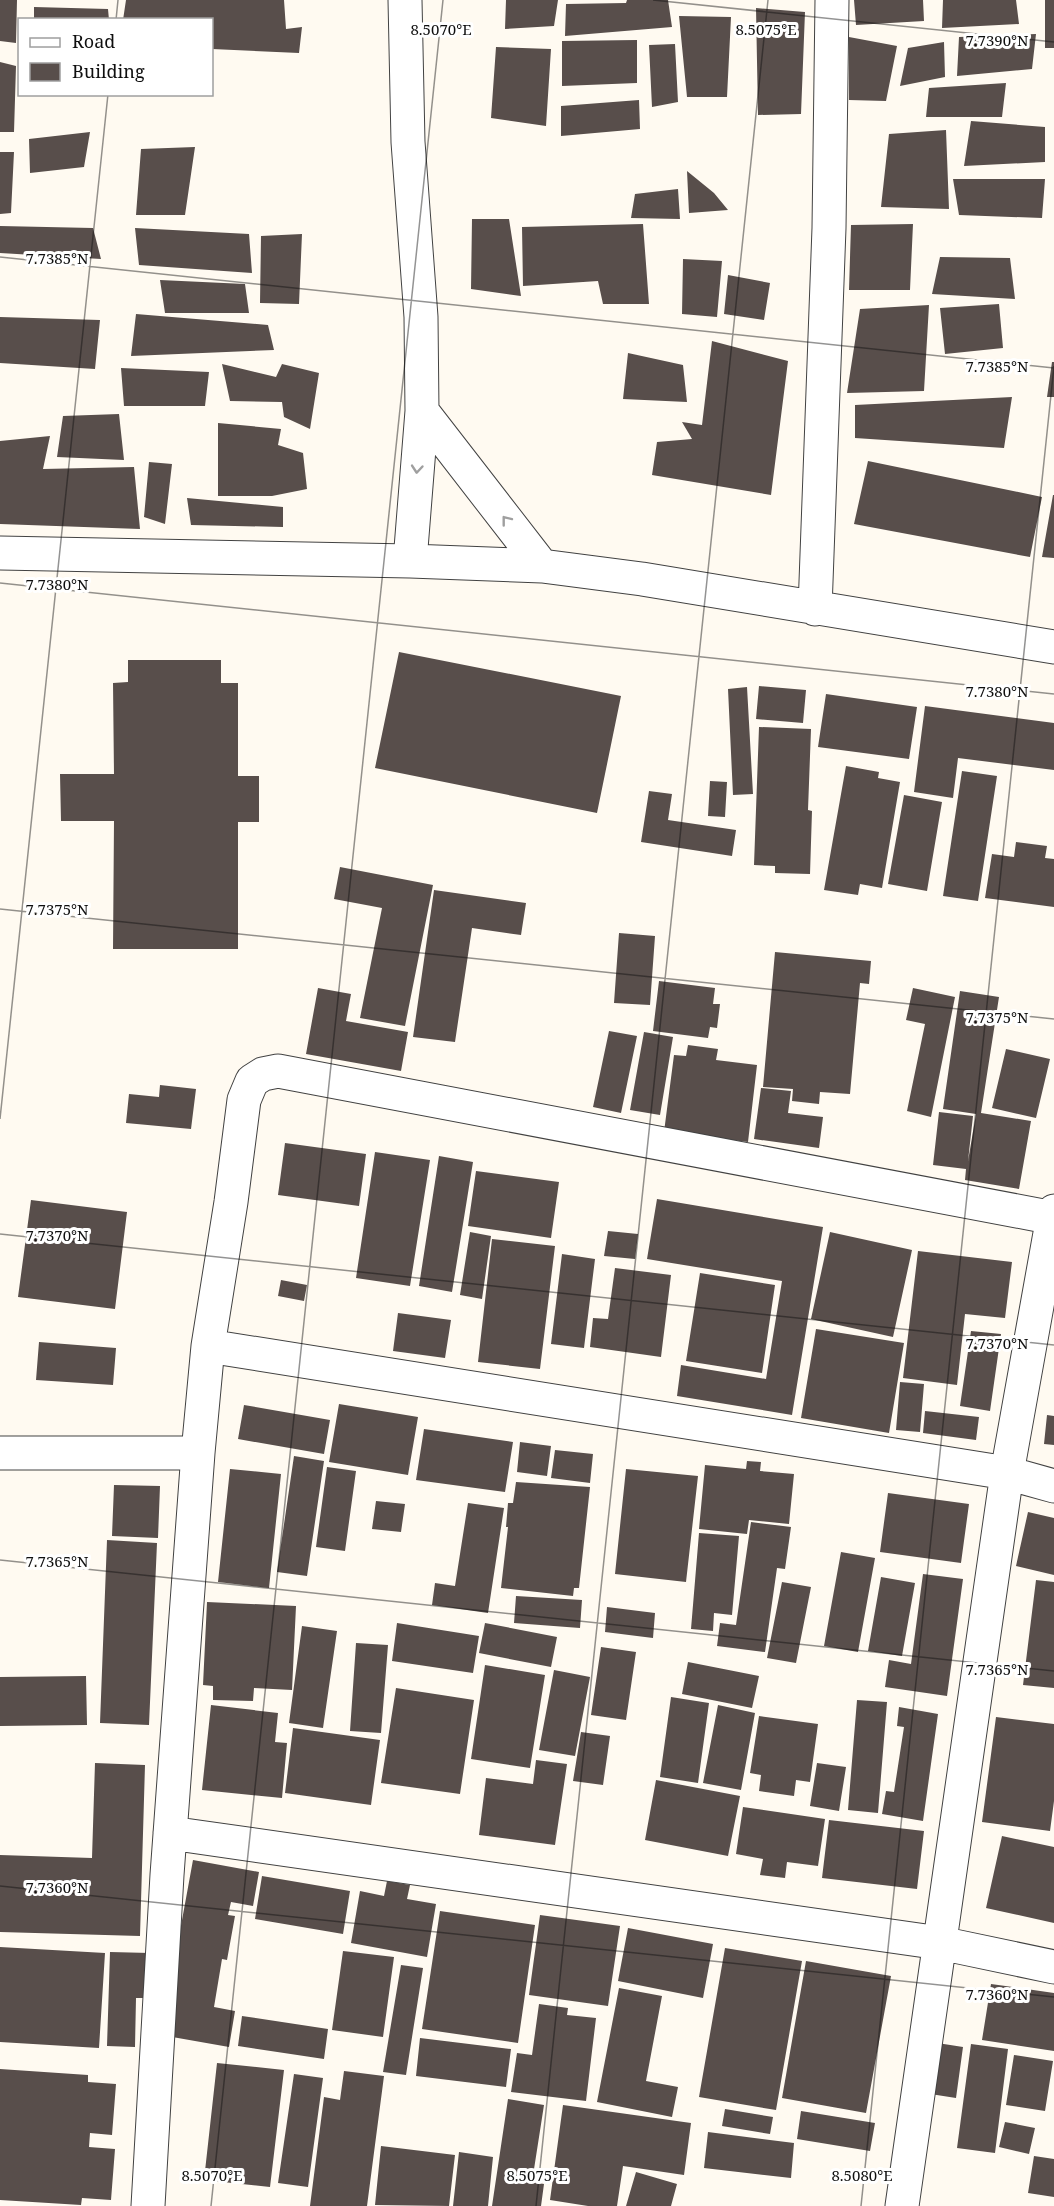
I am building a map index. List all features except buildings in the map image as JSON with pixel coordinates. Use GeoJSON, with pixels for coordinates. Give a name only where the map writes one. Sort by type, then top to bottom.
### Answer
{"type":"FeatureCollection","features":[{"type":"Feature","properties":{"kind":"street"},"geometry":{"type":"LineString","coordinates":[[405,0],[408,142],[421,317],[422,411],[410,561]]}},
{"type":"Feature","properties":{"kind":"street"},"geometry":{"type":"LineString","coordinates":[[815,609],[829,228],[832,0]]}},
{"type":"Feature","properties":{"kind":"street"},"geometry":{"type":"LineString","coordinates":[[422,411],[542,566]]}},
{"type":"Feature","properties":{"kind":"street"},"geometry":{"type":"LineString","coordinates":[[0,553],[410,561],[542,566],[642,579],[1054,647]]}},
{"type":"Feature","properties":{"kind":"street"},"geometry":{"type":"LineString","coordinates":[[148,2206],[170,1833],[208,1346],[231,1202],[244,1100],[252,1081],[263,1074],[278,1071],[1054,1216],[1006,1473],[902,2206]]}},
{"type":"Feature","properties":{"kind":"street"},"geometry":{"type":"LineString","coordinates":[[208,1346],[1006,1473],[1054,1486]]}},
{"type":"Feature","properties":{"kind":"street"},"geometry":{"type":"LineString","coordinates":[[0,1453],[198,1453]]}},
{"type":"Feature","properties":{"kind":"street"},"geometry":{"type":"LineString","coordinates":[[170,1833],[940,1943],[1054,1966]]}}]}
